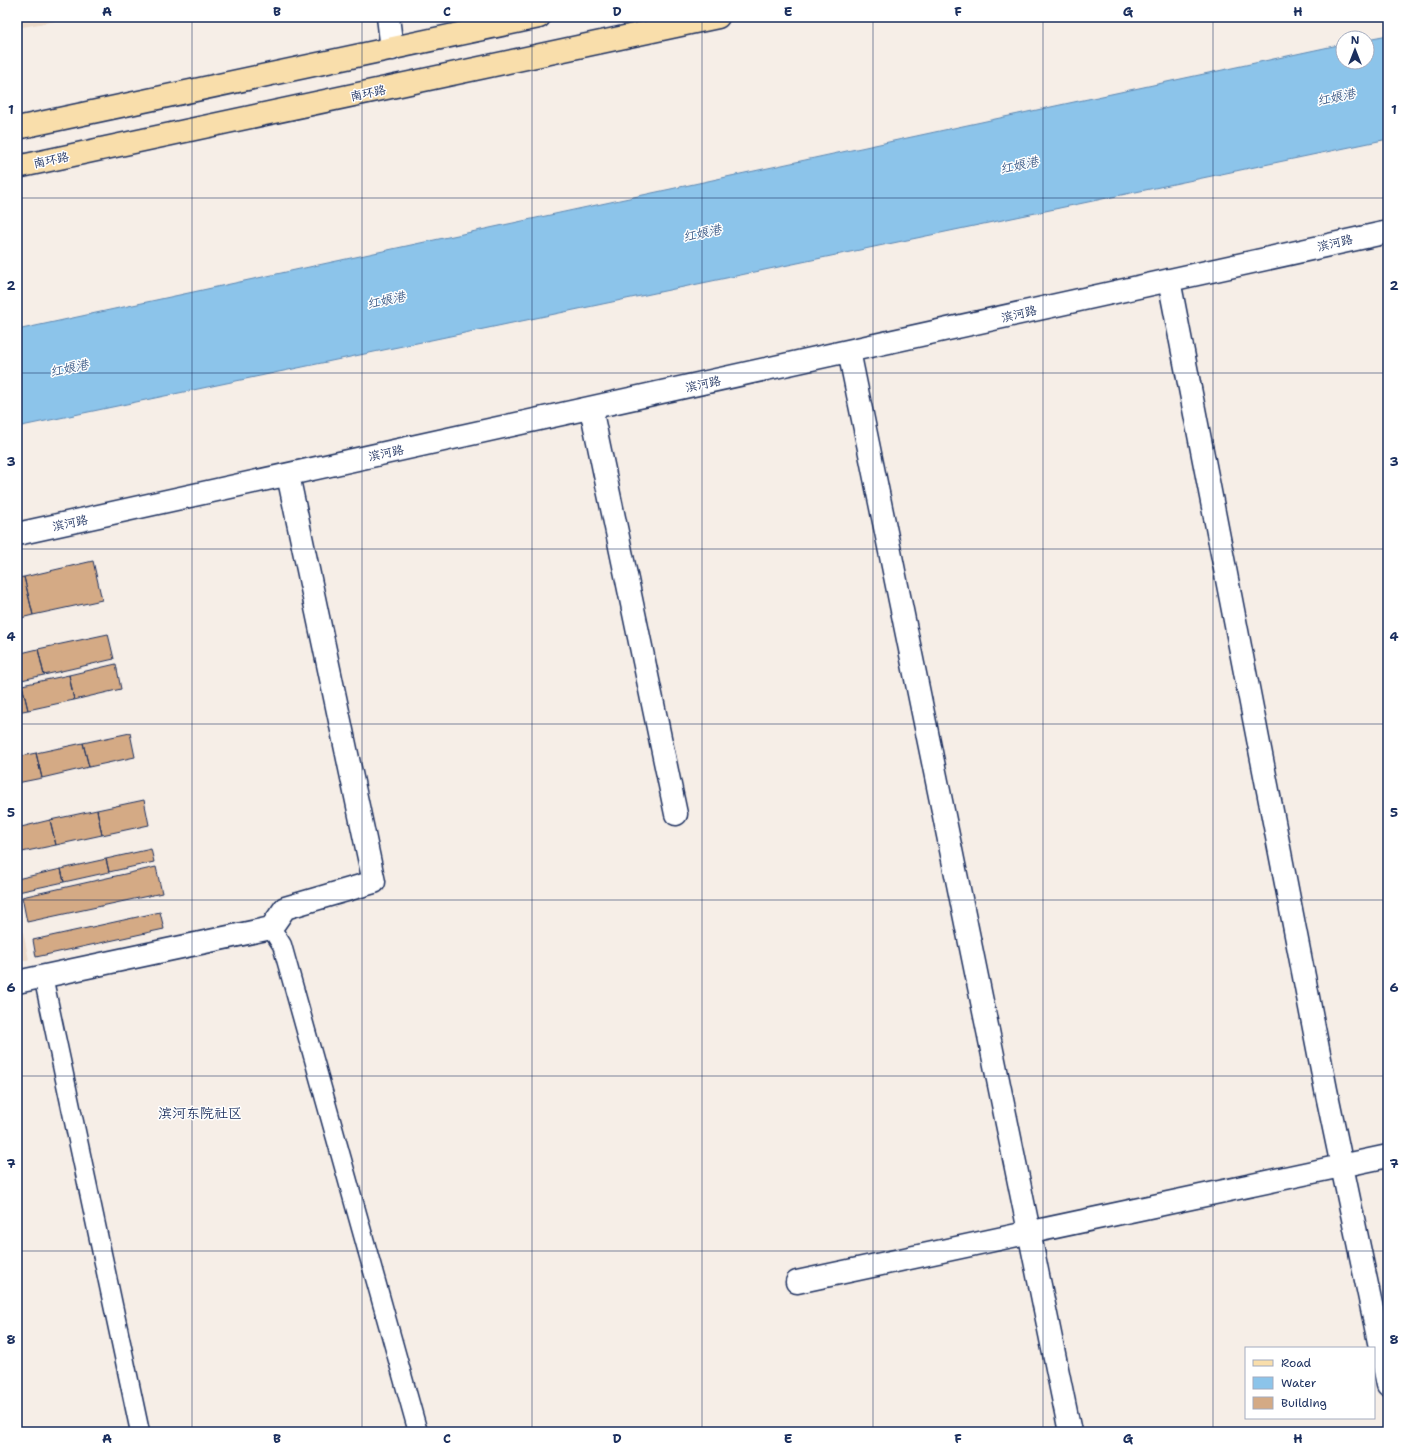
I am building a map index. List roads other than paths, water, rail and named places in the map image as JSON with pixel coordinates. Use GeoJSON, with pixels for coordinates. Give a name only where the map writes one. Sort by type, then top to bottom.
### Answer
{"type":"FeatureCollection","features":[{"type":"Feature","properties":{"kind":"main road"},"geometry":{"type":"LineString","coordinates":[[17,128],[539,17]]}},
{"type":"Feature","properties":{"kind":"main road","name":"南环路"},"geometry":{"type":"LineString","coordinates":[[17,168],[718,17]]}},
{"type":"Feature","properties":{"kind":"street"},"geometry":{"type":"LineString","coordinates":[[388,17],[392,49]]}},
{"type":"Feature","properties":{"kind":"street","name":"滨河路"},"geometry":{"type":"LineString","coordinates":[[17,534],[1388,232]]}},
{"type":"Feature","properties":{"kind":"street"},"geometry":{"type":"LineString","coordinates":[[1169,280],[1326,1090],[1388,1385]]}},
{"type":"Feature","properties":{"kind":"street"},"geometry":{"type":"LineString","coordinates":[[849,351],[1070,1432]]}},
{"type":"Feature","properties":{"kind":"street"},"geometry":{"type":"LineString","coordinates":[[591,408],[676,814]]}},
{"type":"Feature","properties":{"kind":"street"},"geometry":{"type":"LineString","coordinates":[[17,982],[271,928],[285,908],[374,882],[288,475]]}},
{"type":"Feature","properties":{"kind":"street"},"geometry":{"type":"LineString","coordinates":[[797,1282],[1388,1156]]}},
{"type":"Feature","properties":{"kind":"lane"},"geometry":{"type":"LineString","coordinates":[[271,928],[282,946],[418,1432]]}},
{"type":"Feature","properties":{"kind":"lane"},"geometry":{"type":"LineString","coordinates":[[43,976],[140,1432]]}},
{"type":"Feature","properties":{"kind":"water","name":"红娘港"},"geometry":{"type":"Polygon","coordinates":[[[1388,35],[1388,139],[17,427],[17,330],[1335,46],[1335,70],[1375,70],[1375,37],[1388,35]]]}},
{"type":"Feature","properties":{"kind":"district","name":"滨河东院社区"},"geometry":{"type":"Point","coordinates":[200,1113]}}]}
